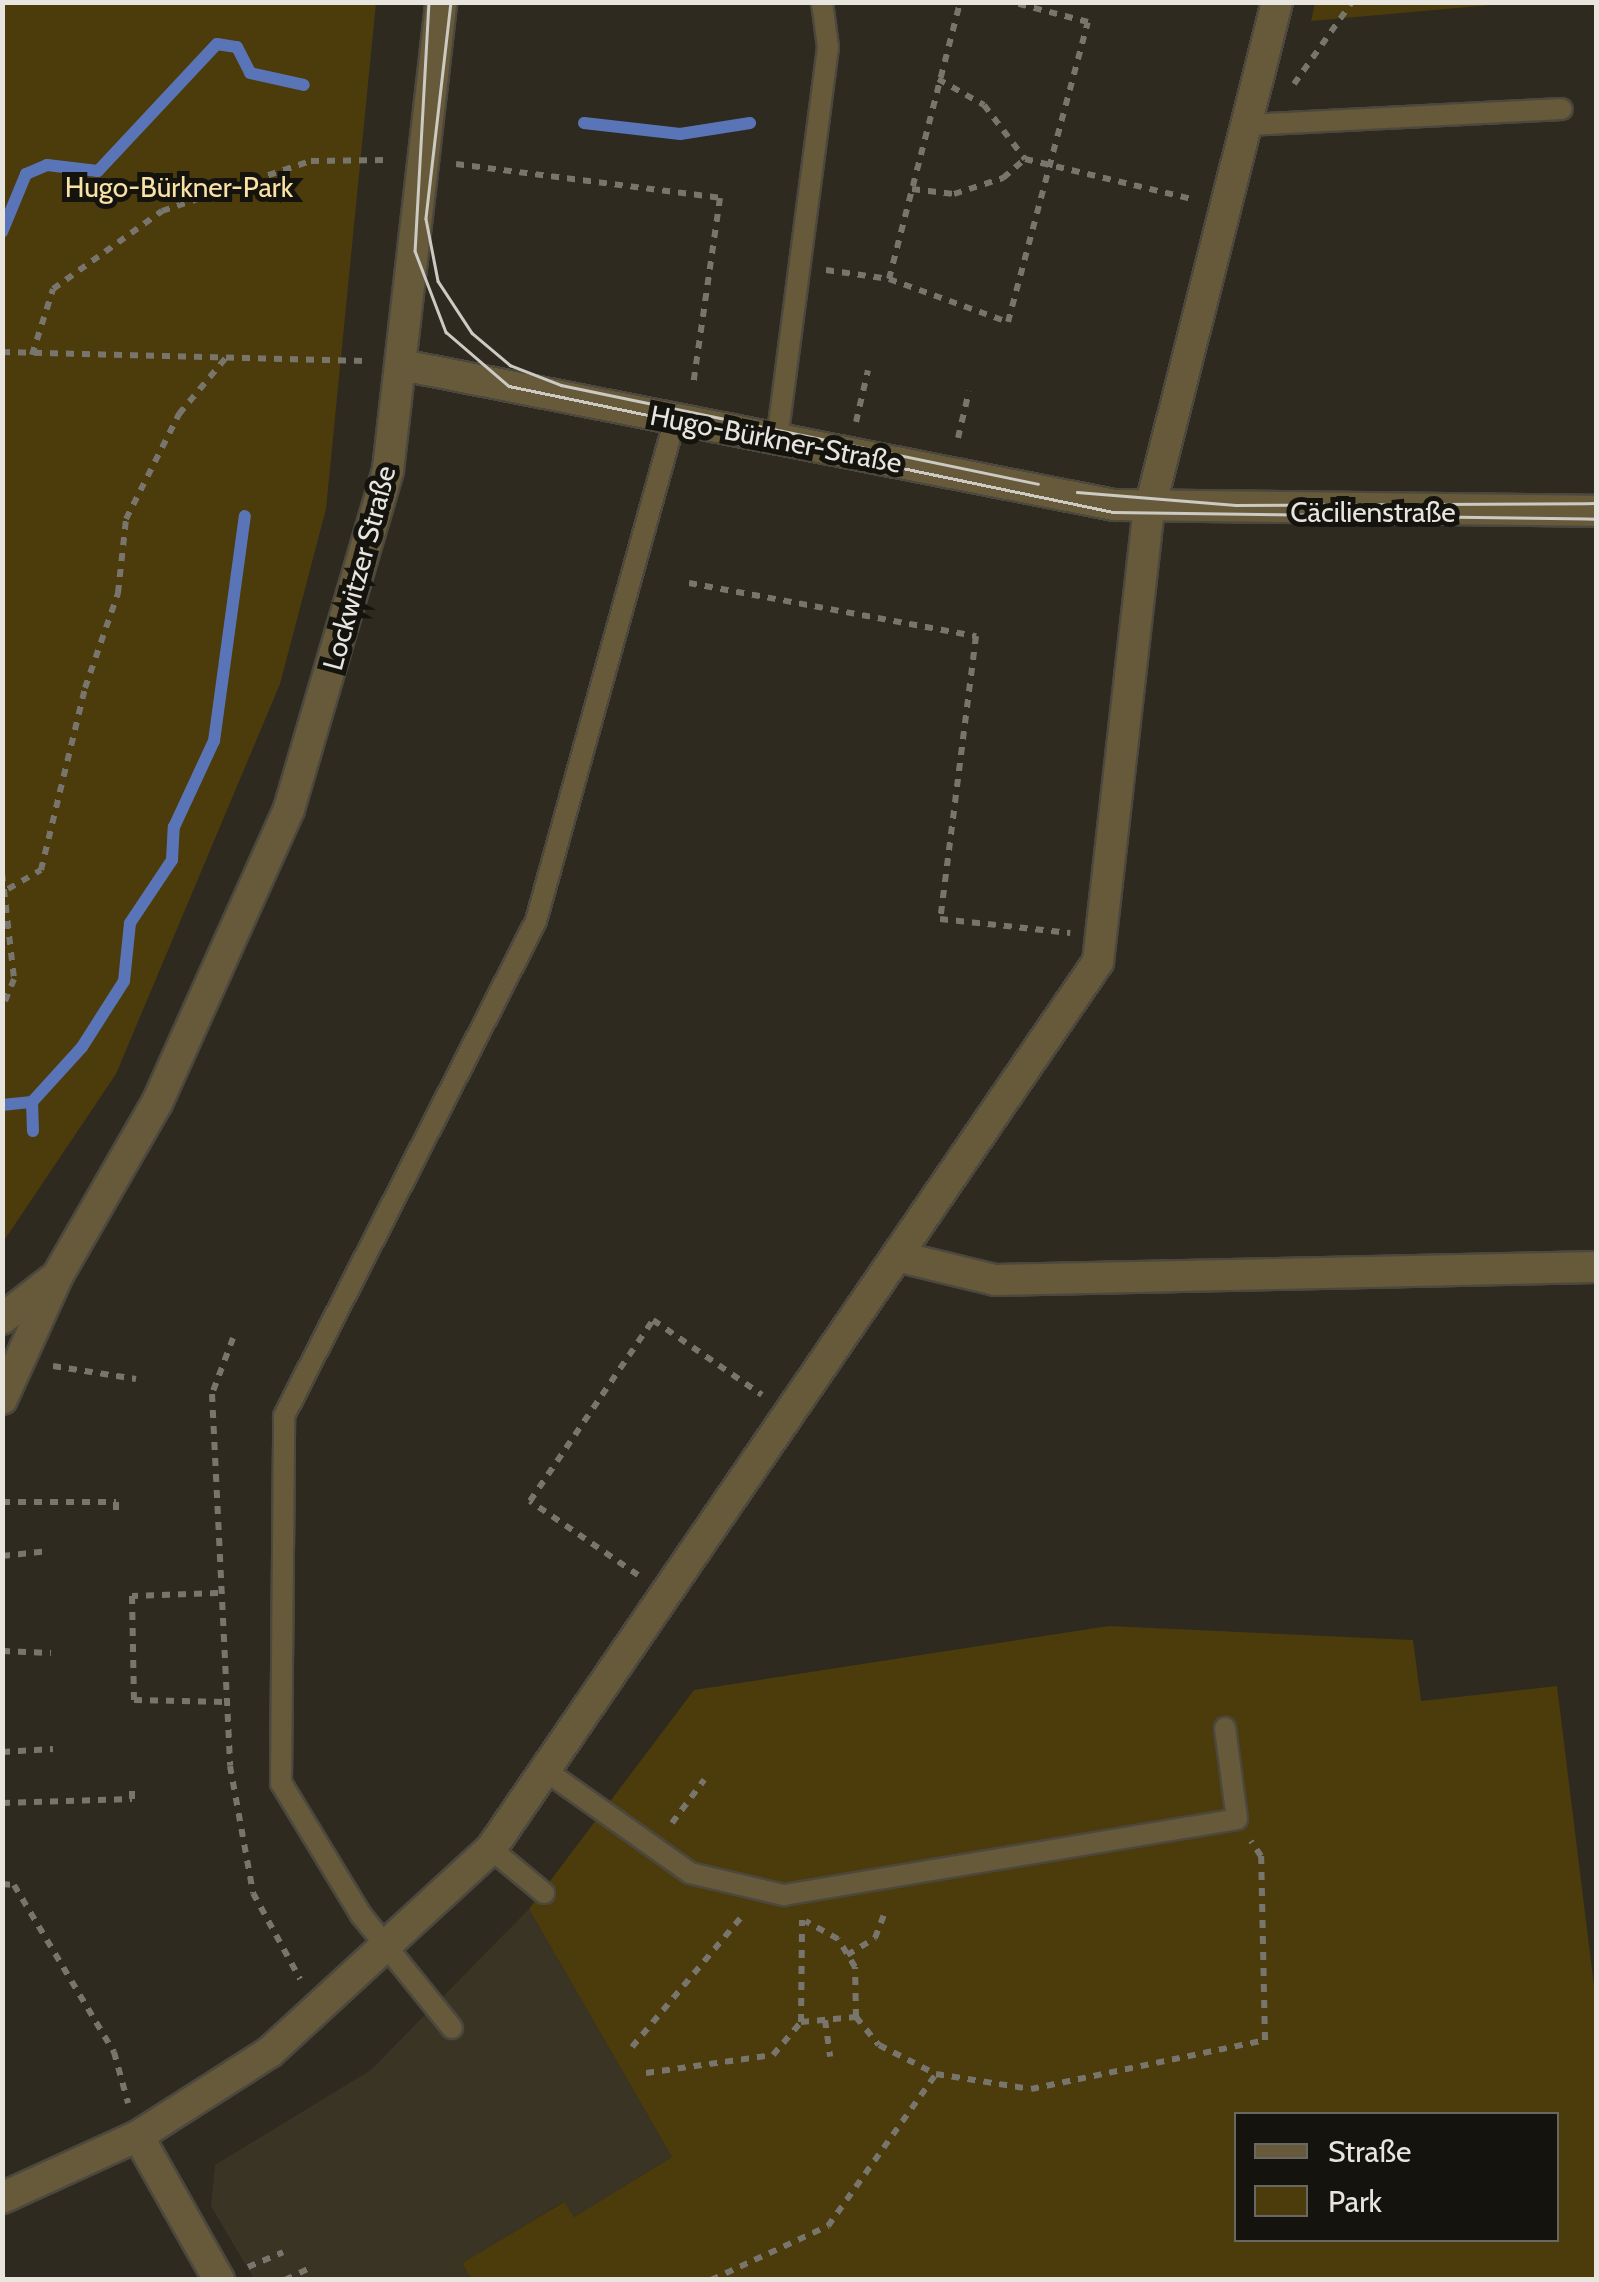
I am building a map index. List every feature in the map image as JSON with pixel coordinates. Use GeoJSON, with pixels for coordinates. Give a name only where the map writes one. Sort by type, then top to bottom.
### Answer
{"type":"FeatureCollection","features":[{"type":"Feature","properties":{"kind":"street","name":"Lockwitzer Straße"},"geometry":{"type":"LineString","coordinates":[[2,1399],[58,1275],[157,1103],[290,809],[388,470],[441,2]]}},
{"type":"Feature","properties":{"kind":"street"},"geometry":{"type":"LineString","coordinates":[[2,2198],[138,2136],[322,2008],[388,1952],[491,1850],[549,1773],[1098,962],[1150,508],[1232,205],[1278,2]]}},
{"type":"Feature","properties":{"kind":"street","name":"Hugo-Bürkner-Straße"},"geometry":{"type":"LineString","coordinates":[[402,366],[1150,508]]}},
{"type":"Feature","properties":{"kind":"street","name":"Cäcilienstraße"},"geometry":{"type":"LineString","coordinates":[[1150,508],[1596,511]]}},
{"type":"Feature","properties":{"kind":"street"},"geometry":{"type":"LineString","coordinates":[[900,1257],[995,1280],[1596,1267]]}},
{"type":"Feature","properties":{"kind":"street"},"geometry":{"type":"LineString","coordinates":[[2,1319],[58,1275]]}},
{"type":"Feature","properties":{"kind":"street"},"geometry":{"type":"LineString","coordinates":[[138,2136],[219,2280]]}},
{"type":"Feature","properties":{"kind":"lane"},"geometry":{"type":"LineString","coordinates":[[776,440],[794,266],[828,47],[822,2]]}},
{"type":"Feature","properties":{"kind":"lane"},"geometry":{"type":"LineString","coordinates":[[1248,124],[1562,109]]}},
{"type":"Feature","properties":{"kind":"lane"},"geometry":{"type":"LineString","coordinates":[[452,2028],[388,1952],[281,1783],[284,1416],[536,921],[680,420]]}},
{"type":"Feature","properties":{"kind":"lane"},"geometry":{"type":"LineString","coordinates":[[549,1773],[690,1873],[760,1895],[784,1895],[1237,1819],[1226,1728]]}},
{"type":"Feature","properties":{"kind":"lane"},"geometry":{"type":"LineString","coordinates":[[491,1850],[544,1894]]}},
{"type":"Feature","properties":{"kind":"path"},"geometry":{"type":"LineString","coordinates":[[889,279],[960,2]]}},
{"type":"Feature","properties":{"kind":"path"},"geometry":{"type":"LineString","coordinates":[[794,266],[889,279],[1008,322],[1088,22],[1011,2]]}},
{"type":"Feature","properties":{"kind":"path"},"geometry":{"type":"LineString","coordinates":[[1248,124],[1330,46],[1352,2]]}},
{"type":"Feature","properties":{"kind":"path"},"geometry":{"type":"LineString","coordinates":[[938,79],[984,104],[1025,159],[1232,205]]}},
{"type":"Feature","properties":{"kind":"path"},"geometry":{"type":"LineString","coordinates":[[912,189],[954,194],[1003,178],[1025,159]]}},
{"type":"Feature","properties":{"kind":"path"},"geometry":{"type":"LineString","coordinates":[[32,355],[53,289],[162,211],[311,161],[426,161]]}},
{"type":"Feature","properties":{"kind":"path"},"geometry":{"type":"LineString","coordinates":[[492,168],[720,198],[680,420]]}},
{"type":"Feature","properties":{"kind":"path"},"geometry":{"type":"LineString","coordinates":[[2,352],[229,354],[402,366]]}},
{"type":"Feature","properties":{"kind":"path"},"geometry":{"type":"LineString","coordinates":[[8,889],[41,870],[84,688],[118,594],[126,520],[179,414],[229,354]]}},
{"type":"Feature","properties":{"kind":"path"},"geometry":{"type":"LineString","coordinates":[[861,402],[868,370]]}},
{"type":"Feature","properties":{"kind":"path"},"geometry":{"type":"LineString","coordinates":[[961,425],[969,391]]}},
{"type":"Feature","properties":{"kind":"path"},"geometry":{"type":"LineString","coordinates":[[689,583],[976,636],[940,920],[1101,936]]}},
{"type":"Feature","properties":{"kind":"path"},"geometry":{"type":"LineString","coordinates":[[2,873],[8,889],[14,979],[2,1008]]}},
{"type":"Feature","properties":{"kind":"path"},"geometry":{"type":"LineString","coordinates":[[669,1596],[530,1501],[630,1353],[653,1320],[792,1415]]}},
{"type":"Feature","properties":{"kind":"path"},"geometry":{"type":"LineString","coordinates":[[233,1338],[212,1394],[218,1593],[226,1702],[253,1893],[288,1964],[322,2008]]}},
{"type":"Feature","properties":{"kind":"path"},"geometry":{"type":"LineString","coordinates":[[19,1360],[136,1379]]}},
{"type":"Feature","properties":{"kind":"path"},"geometry":{"type":"LineString","coordinates":[[2,1502],[116,1502],[116,1512]]}},
{"type":"Feature","properties":{"kind":"path"},"geometry":{"type":"LineString","coordinates":[[2,1556],[49,1551]]}},
{"type":"Feature","properties":{"kind":"path"},"geometry":{"type":"LineString","coordinates":[[218,1593],[132,1596],[134,1700],[226,1702]]}},
{"type":"Feature","properties":{"kind":"path"},"geometry":{"type":"LineString","coordinates":[[2,1651],[51,1654]]}},
{"type":"Feature","properties":{"kind":"path"},"geometry":{"type":"LineString","coordinates":[[2,1752],[53,1749]]}},
{"type":"Feature","properties":{"kind":"path"},"geometry":{"type":"LineString","coordinates":[[652,1848],[704,1780]]}},
{"type":"Feature","properties":{"kind":"path"},"geometry":{"type":"LineString","coordinates":[[2,1803],[132,1800],[132,1788]]}},
{"type":"Feature","properties":{"kind":"path"},"geometry":{"type":"LineString","coordinates":[[784,1895],[802,1919],[847,1955],[856,2017],[879,2045],[936,2074],[1031,2089],[1264,2040],[1261,1856],[1237,1819]]}},
{"type":"Feature","properties":{"kind":"path"},"geometry":{"type":"LineString","coordinates":[[847,1955],[875,1938],[899,1875]]}},
{"type":"Feature","properties":{"kind":"path"},"geometry":{"type":"LineString","coordinates":[[2,1884],[14,1885],[114,2052],[138,2136]]}},
{"type":"Feature","properties":{"kind":"path"},"geometry":{"type":"LineString","coordinates":[[632,2047],[760,1895]]}},
{"type":"Feature","properties":{"kind":"path"},"geometry":{"type":"LineString","coordinates":[[646,2073],[773,2055],[802,2022],[802,1919]]}},
{"type":"Feature","properties":{"kind":"path"},"geometry":{"type":"LineString","coordinates":[[802,2022],[856,2017]]}},
{"type":"Feature","properties":{"kind":"path"},"geometry":{"type":"LineString","coordinates":[[826,2020],[830,2057]]}},
{"type":"Feature","properties":{"kind":"path"},"geometry":{"type":"LineString","coordinates":[[711,2280],[828,2226],[936,2074]]}},
{"type":"Feature","properties":{"kind":"path"},"geometry":{"type":"LineString","coordinates":[[286,2280],[312,2266]]}},
{"type":"Feature","properties":{"kind":"shaded area"},"geometry":{"type":"Polygon","coordinates":[[[529,1909],[672,2157],[574,2217],[563,2202],[462,2263],[472,2279],[254,2279],[211,2206],[215,2165],[371,2070],[529,1909]]]}},
{"type":"Feature","properties":{"kind":"green space","name":"Hugo-Bürkner-Park"},"geometry":{"type":"Polygon","coordinates":[[[3,2],[376,3],[326,509],[280,684],[116,1074],[3,1242],[3,2]]]}},
{"type":"Feature","properties":{"kind":"green space"},"geometry":{"type":"Polygon","coordinates":[[[1315,2],[1513,3],[1311,21],[1315,2]]]}},
{"type":"Feature","properties":{"kind":"green space"},"geometry":{"type":"Polygon","coordinates":[[[1109,1626],[1413,1640],[1421,1701],[1557,1686],[1596,2002],[1596,2279],[472,2280],[462,2263],[564,2202],[574,2217],[672,2157],[529,1909],[694,1690],[1109,1626]]]}},
{"type":"Feature","properties":{"kind":"waterway"},"geometry":{"type":"LineString","coordinates":[[2,232],[26,174],[47,165],[98,171],[217,44],[237,47],[250,73],[304,85]]}},
{"type":"Feature","properties":{"kind":"waterway"},"geometry":{"type":"LineString","coordinates":[[584,123],[680,134],[750,123]]}},
{"type":"Feature","properties":{"kind":"waterway"},"geometry":{"type":"LineString","coordinates":[[33,1131],[32,1102],[82,1047],[124,981],[130,923],[172,860],[174,827],[214,741],[245,516]]}},
{"type":"Feature","properties":{"kind":"waterway"},"geometry":{"type":"LineString","coordinates":[[2,1105],[32,1102]]}},
{"type":"Feature","properties":{"kind":"tram line"},"geometry":{"type":"LineString","coordinates":[[429,2],[415,251],[446,332],[509,386],[1113,512],[1596,519]]}},
{"type":"Feature","properties":{"kind":"tram line"},"geometry":{"type":"LineString","coordinates":[[451,2],[426,219],[438,281],[472,333],[510,365],[561,385],[1038,484]]}},
{"type":"Feature","properties":{"kind":"tram line"},"geometry":{"type":"LineString","coordinates":[[1077,492],[1235,505],[1596,503]]}}]}
